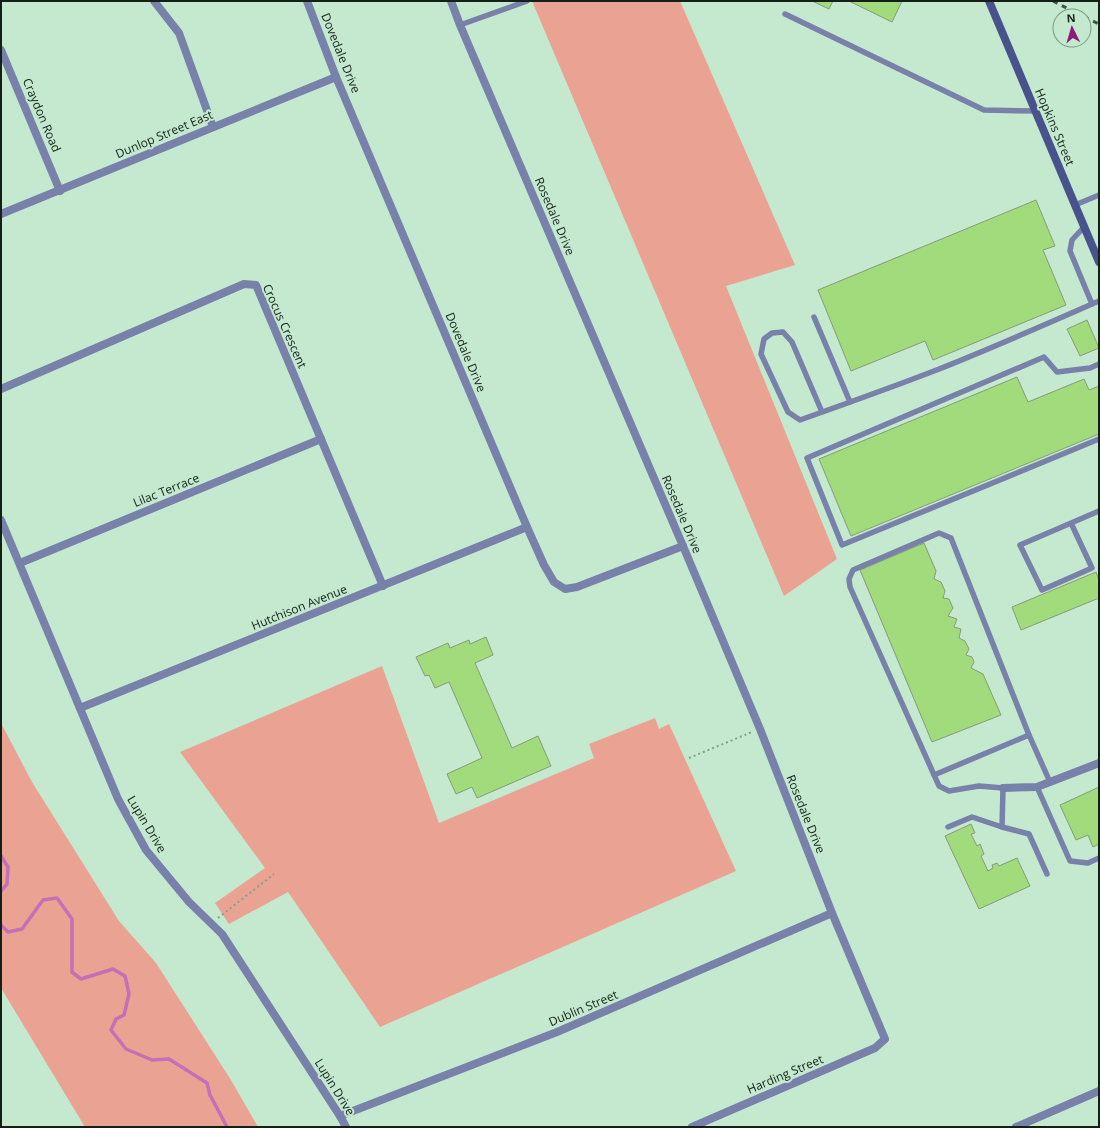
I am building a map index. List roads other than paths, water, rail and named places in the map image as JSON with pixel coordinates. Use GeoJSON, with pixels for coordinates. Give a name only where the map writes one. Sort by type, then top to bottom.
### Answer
{"type":"FeatureCollection","features":[{"type":"Feature","properties":{"kind":"main road","name":"Hopkins Street"},"geometry":{"type":"LineString","coordinates":[[990,1],[1099,262]]}},
{"type":"Feature","properties":{"kind":"street"},"geometry":{"type":"LineString","coordinates":[[154,1],[179,33],[213,127]]}},
{"type":"Feature","properties":{"kind":"street","name":"Dovedale Drive"},"geometry":{"type":"LineString","coordinates":[[307,1],[336,76],[527,527],[544,565],[554,582],[565,589],[577,587],[683,546]]}},
{"type":"Feature","properties":{"kind":"street","name":"Rosedale Drive"},"geometry":{"type":"LineString","coordinates":[[452,1],[460,25],[760,729],[832,913],[884,1039]]}},
{"type":"Feature","properties":{"kind":"street","name":"Craydon Road"},"geometry":{"type":"LineString","coordinates":[[1,50],[60,190]]}},
{"type":"Feature","properties":{"kind":"street","name":"Dunlop Street East"},"geometry":{"type":"LineString","coordinates":[[1,214],[336,76]]}},
{"type":"Feature","properties":{"kind":"street","name":"Crocus Crescent"},"geometry":{"type":"LineString","coordinates":[[1,389],[244,284],[256,285],[383,586]]}},
{"type":"Feature","properties":{"kind":"street","name":"Lilac Terrace"},"geometry":{"type":"LineString","coordinates":[[20,563],[321,439]]}},
{"type":"Feature","properties":{"kind":"street","name":"Lupin Drive"},"geometry":{"type":"LineString","coordinates":[[1,520],[118,799],[146,850],[189,902],[222,934],[346,1127]]}},
{"type":"Feature","properties":{"kind":"street","name":"Hutchison Avenue"},"geometry":{"type":"LineString","coordinates":[[80,708],[527,527]]}},
{"type":"Feature","properties":{"kind":"street"},"geometry":{"type":"LineString","coordinates":[[1003,788],[1037,787],[1099,763]]}},
{"type":"Feature","properties":{"kind":"street","name":"Dublin Street"},"geometry":{"type":"LineString","coordinates":[[340,1116],[557,1032],[832,913]]}},
{"type":"Feature","properties":{"kind":"street","name":"Harding Street"},"geometry":{"type":"LineString","coordinates":[[694,1127],[875,1048],[884,1039]]}},
{"type":"Feature","properties":{"kind":"street"},"geometry":{"type":"LineString","coordinates":[[1016,1127],[1099,1091]]}},
{"type":"Feature","properties":{"kind":"lane"},"geometry":{"type":"LineString","coordinates":[[460,25],[527,1]]}},
{"type":"Feature","properties":{"kind":"lane"},"geometry":{"type":"LineString","coordinates":[[785,14],[984,110],[1035,111]]}},
{"type":"Feature","properties":{"kind":"lane"},"geometry":{"type":"LineString","coordinates":[[1075,205],[1099,195]]}},
{"type":"Feature","properties":{"kind":"lane"},"geometry":{"type":"LineString","coordinates":[[1084,227],[1072,240],[1070,251],[1092,304]]}},
{"type":"Feature","properties":{"kind":"lane"},"geometry":{"type":"LineString","coordinates":[[822,412],[792,342],[783,332],[772,333],[764,339],[761,354],[788,412],[800,420],[850,402],[954,363],[1099,301]]}},
{"type":"Feature","properties":{"kind":"lane"},"geometry":{"type":"LineString","coordinates":[[814,317],[850,402]]}},
{"type":"Feature","properties":{"kind":"lane"},"geometry":{"type":"LineString","coordinates":[[1099,364],[1090,368],[1057,372],[1044,357],[807,458],[842,545],[1099,439]]}},
{"type":"Feature","properties":{"kind":"lane"},"geometry":{"type":"LineString","coordinates":[[1099,511],[1020,545],[1042,590],[1092,568],[1099,568]]}},
{"type":"Feature","properties":{"kind":"lane"},"geometry":{"type":"LineString","coordinates":[[1071,523],[1092,568]]}},
{"type":"Feature","properties":{"kind":"lane"},"geometry":{"type":"LineString","coordinates":[[1002,826],[1003,788],[979,786],[949,791],[939,786],[850,588],[849,579],[853,570],[939,533],[951,538],[1029,735],[1050,782]]}},
{"type":"Feature","properties":{"kind":"lane"},"geometry":{"type":"LineString","coordinates":[[934,775],[1029,735]]}},
{"type":"Feature","properties":{"kind":"lane"},"geometry":{"type":"LineString","coordinates":[[1037,787],[1070,861],[1088,863],[1099,858]]}},
{"type":"Feature","properties":{"kind":"lane"},"geometry":{"type":"LineString","coordinates":[[948,827],[972,817],[1029,834],[1047,874]]}},
{"type":"Feature","properties":{"kind":"waterway"},"geometry":{"type":"LineString","coordinates":[[1,856],[8,867],[7,884],[1,891]]}},
{"type":"Feature","properties":{"kind":"waterway"},"geometry":{"type":"LineString","coordinates":[[1,925],[8,932],[22,929],[43,900],[57,898],[72,919],[72,972],[81,979],[113,969],[125,976],[129,994],[124,1015],[116,1019],[111,1030],[126,1049],[152,1060],[169,1059],[207,1083],[210,1095],[227,1127]]}},
{"type":"Feature","properties":{"kind":"railway"},"geometry":{"type":"LineString","coordinates":[[1053,1],[1067,8]]}},
{"type":"Feature","properties":{"kind":"railway"},"geometry":{"type":"LineString","coordinates":[[1092,21],[1099,24]]}}]}
